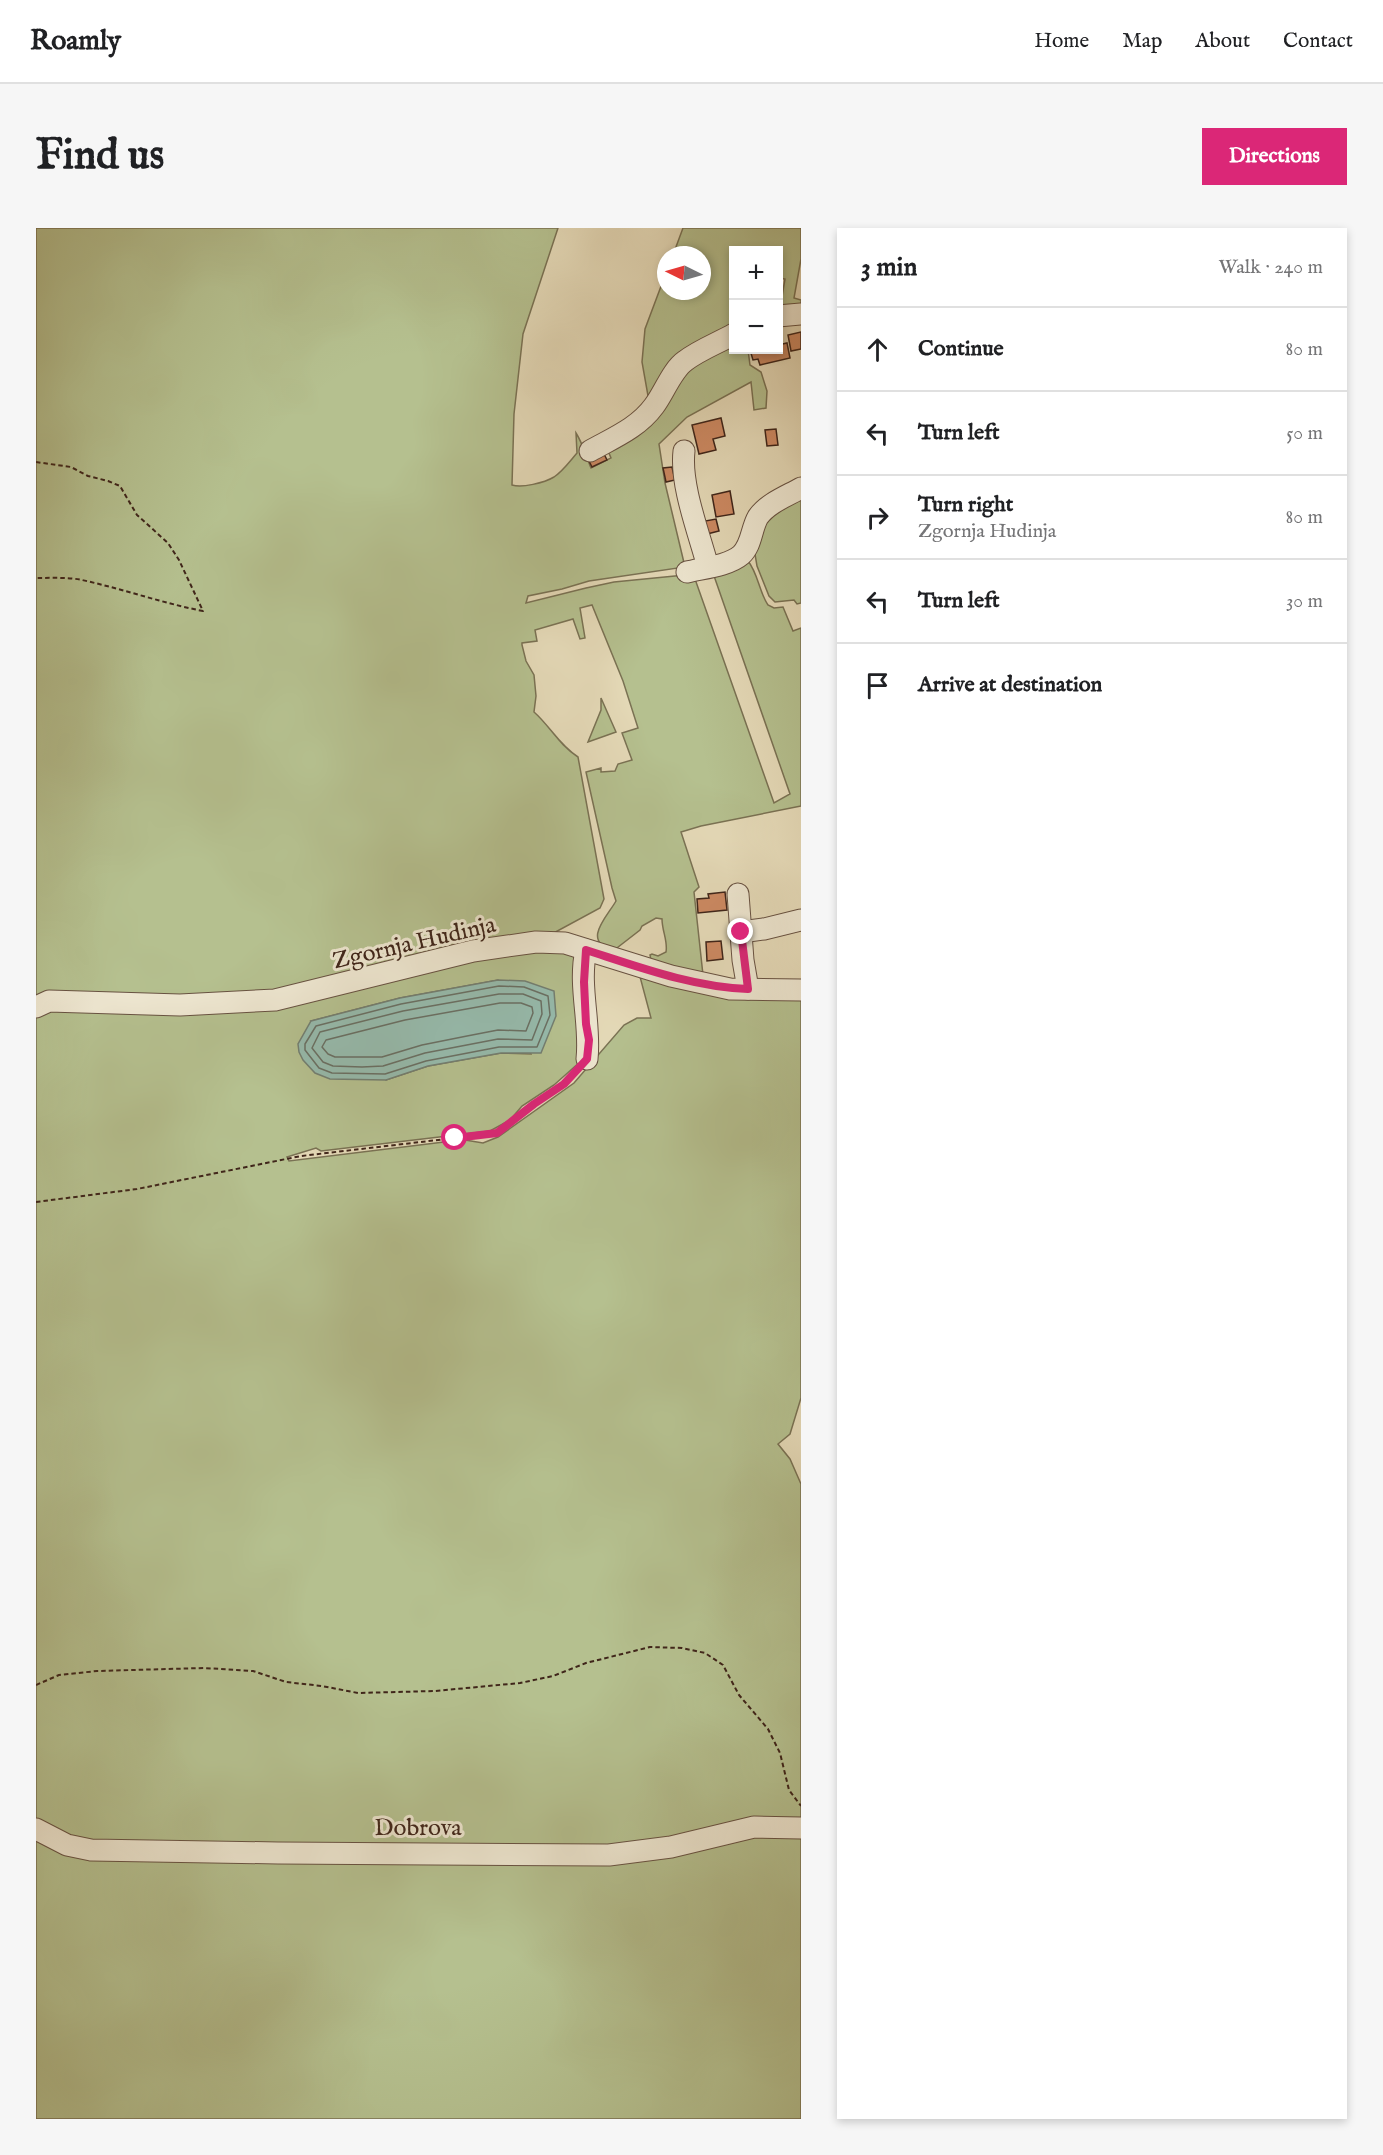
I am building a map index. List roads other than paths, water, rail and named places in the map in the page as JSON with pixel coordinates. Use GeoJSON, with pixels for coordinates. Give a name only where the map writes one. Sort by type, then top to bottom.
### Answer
{"type":"FeatureCollection","features":[{"type":"Feature","properties":{"kind":"street"},"geometry":{"type":"LineString","coordinates":[[783,316],[801,314]]}},
{"type":"Feature","properties":{"kind":"street"},"geometry":{"type":"LineString","coordinates":[[590,451],[636,424],[652,409],[666,389],[673,373],[683,361],[729,337]]}},
{"type":"Feature","properties":{"kind":"street"},"geometry":{"type":"LineString","coordinates":[[684,452],[685,480],[708,567]]}},
{"type":"Feature","properties":{"kind":"street"},"geometry":{"type":"LineString","coordinates":[[687,572],[732,561],[741,555],[748,547],[759,516],[772,504],[801,488]]}},
{"type":"Feature","properties":{"kind":"street"},"geometry":{"type":"LineString","coordinates":[[738,894],[748,989]]}},
{"type":"Feature","properties":{"kind":"street"},"geometry":{"type":"LineString","coordinates":[[741,932],[801,920]]}},
{"type":"Feature","properties":{"kind":"street","name":"Zgornja Hudinja"},"geometry":{"type":"LineString","coordinates":[[36,1007],[49,1001],[180,1005],[275,1000],[473,951],[536,942],[564,943],[671,976],[730,989],[801,990]]}},
{"type":"Feature","properties":{"kind":"street"},"geometry":{"type":"LineString","coordinates":[[586,950],[584,982],[589,1040],[587,1059]]}},
{"type":"Feature","properties":{"kind":"street","name":"Dobrova"},"geometry":{"type":"LineString","coordinates":[[36,1829],[67,1845],[91,1850],[609,1855],[671,1847],[754,1827],[801,1828]]}},
{"type":"Feature","properties":{"kind":"water"},"geometry":{"type":"Polygon","coordinates":[[[498,980],[525,981],[554,991],[556,1016],[541,1053],[501,1053],[428,1066],[386,1080],[330,1079],[315,1073],[299,1052],[298,1044],[311,1021],[400,998],[498,980]]]}}]}
